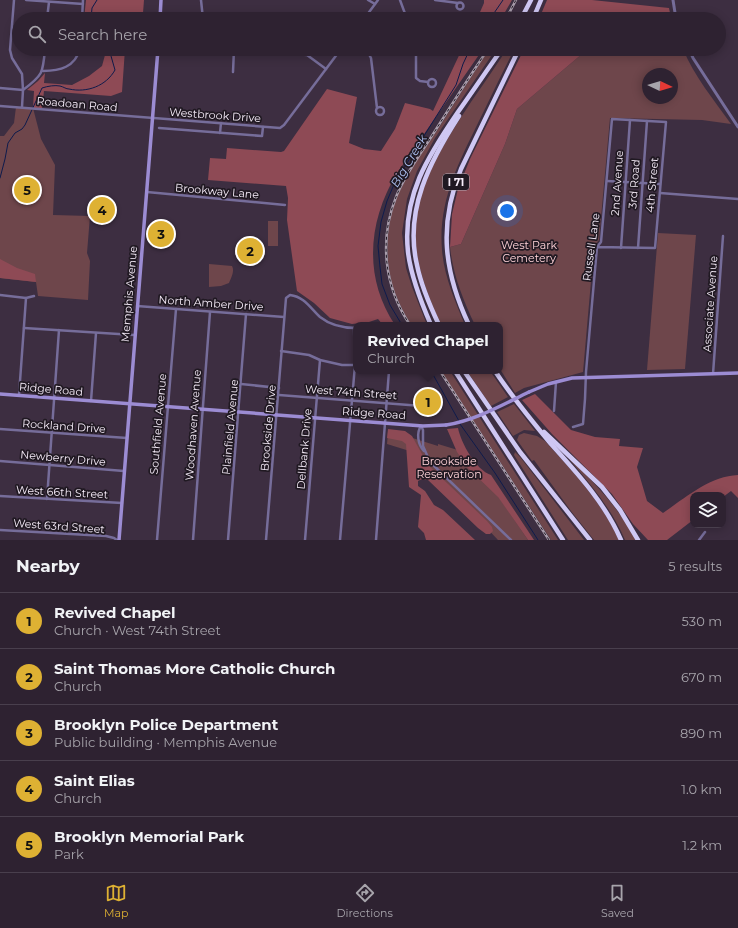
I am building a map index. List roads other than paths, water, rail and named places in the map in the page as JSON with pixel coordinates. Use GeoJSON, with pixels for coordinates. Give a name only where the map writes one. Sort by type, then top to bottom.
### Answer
{"type":"FeatureCollection","features":[{"type":"Feature","properties":{"kind":"highway"},"geometry":{"type":"LineString","coordinates":[[525,12],[532,0]]}},
{"type":"Feature","properties":{"kind":"highway"},"geometry":{"type":"LineString","coordinates":[[536,12],[542,0]]}},
{"type":"Feature","properties":{"kind":"highway"},"geometry":{"type":"LineString","coordinates":[[431,322],[418,291],[409,260],[407,232],[410,204],[417,182],[426,162],[497,56]]}},
{"type":"Feature","properties":{"kind":"highway","name":"I 71"},"geometry":{"type":"LineString","coordinates":[[468,322],[454,286],[448,265],[446,239],[448,212],[454,187],[461,169],[516,56]]}},
{"type":"Feature","properties":{"kind":"highway"},"geometry":{"type":"LineString","coordinates":[[437,322],[425,292],[417,265],[414,239],[416,210],[422,187],[431,165],[479,82]]}},
{"type":"Feature","properties":{"kind":"highway"},"geometry":{"type":"LineString","coordinates":[[457,374],[563,540]]}},
{"type":"Feature","properties":{"kind":"highway"},"geometry":{"type":"LineString","coordinates":[[466,374],[520,452],[590,540]]}},
{"type":"Feature","properties":{"kind":"highway"},"geometry":{"type":"LineString","coordinates":[[497,374],[520,406],[597,497],[613,522],[621,540]]}},
{"type":"Feature","properties":{"kind":"highway"},"geometry":{"type":"LineString","coordinates":[[520,406],[602,488],[620,510],[638,540]]}},
{"type":"Feature","properties":{"kind":"main road"},"geometry":{"type":"LineString","coordinates":[[160,12],[161,0]]}},
{"type":"Feature","properties":{"kind":"main road","name":"Memphis Avenue"},"geometry":{"type":"LineString","coordinates":[[118,540],[157,56]]}},
{"type":"Feature","properties":{"kind":"main road","name":"Ridge Road"},"geometry":{"type":"LineString","coordinates":[[0,394],[421,426],[446,425],[468,420],[529,392],[572,378],[738,373]]}},
{"type":"Feature","properties":{"kind":"street"},"geometry":{"type":"LineString","coordinates":[[13,12],[14,0]]}},
{"type":"Feature","properties":{"kind":"street"},"geometry":{"type":"LineString","coordinates":[[26,0],[83,4]]}},
{"type":"Feature","properties":{"kind":"street"},"geometry":{"type":"LineString","coordinates":[[82,12],[83,0]]}},
{"type":"Feature","properties":{"kind":"street"},"geometry":{"type":"LineString","coordinates":[[201,0],[202,12]]}},
{"type":"Feature","properties":{"kind":"street"},"geometry":{"type":"LineString","coordinates":[[368,0],[375,4]]}},
{"type":"Feature","properties":{"kind":"street"},"geometry":{"type":"LineString","coordinates":[[369,12],[378,0]]}},
{"type":"Feature","properties":{"kind":"street"},"geometry":{"type":"LineString","coordinates":[[400,0],[404,12]]}},
{"type":"Feature","properties":{"kind":"street"},"geometry":{"type":"LineString","coordinates":[[435,0],[458,3]]}},
{"type":"Feature","properties":{"kind":"street"},"geometry":{"type":"LineString","coordinates":[[672,0],[675,12]]}},
{"type":"Feature","properties":{"kind":"street"},"geometry":{"type":"LineString","coordinates":[[48,12],[49,1]]}},
{"type":"Feature","properties":{"kind":"street"},"geometry":{"type":"LineString","coordinates":[[12,25],[10,50],[12,58],[22,74],[22,107]]}},
{"type":"Feature","properties":{"kind":"street"},"geometry":{"type":"LineString","coordinates":[[0,88],[23,90],[36,80],[43,71],[44,56]]}},
{"type":"Feature","properties":{"kind":"street"},"geometry":{"type":"LineString","coordinates":[[43,71],[55,71],[68,66],[76,60],[77,56]]}},
{"type":"Feature","properties":{"kind":"street"},"geometry":{"type":"LineString","coordinates":[[232,72],[235,56]]}},
{"type":"Feature","properties":{"kind":"street"},"geometry":{"type":"LineString","coordinates":[[308,56],[326,69],[336,56]]}},
{"type":"Feature","properties":{"kind":"street"},"geometry":{"type":"LineString","coordinates":[[370,56],[377,108]]}},
{"type":"Feature","properties":{"kind":"street"},"geometry":{"type":"LineString","coordinates":[[416,56],[416,78],[420,81],[428,82]]}},
{"type":"Feature","properties":{"kind":"street"},"geometry":{"type":"LineString","coordinates":[[692,56],[738,127]]}},
{"type":"Feature","properties":{"kind":"street","name":"Westbrook Drive"},"geometry":{"type":"LineString","coordinates":[[153,118],[280,128],[284,125],[326,69]]}},
{"type":"Feature","properties":{"kind":"street","name":"Roadoan Road"},"geometry":{"type":"LineString","coordinates":[[0,106],[153,118]]}},
{"type":"Feature","properties":{"kind":"street","name":"Russell Lane"},"geometry":{"type":"LineString","coordinates":[[573,427],[582,424],[598,247],[601,242],[612,119],[630,120]]}},
{"type":"Feature","properties":{"kind":"street"},"geometry":{"type":"LineString","coordinates":[[630,120],[647,121]]}},
{"type":"Feature","properties":{"kind":"street","name":"2nd Avenue"},"geometry":{"type":"LineString","coordinates":[[621,248],[630,120]]}},
{"type":"Feature","properties":{"kind":"street","name":"4th Street"},"geometry":{"type":"LineString","coordinates":[[638,248],[655,248],[666,122],[647,121]]}},
{"type":"Feature","properties":{"kind":"street","name":"3rd Road"},"geometry":{"type":"LineString","coordinates":[[638,248],[647,121]]}},
{"type":"Feature","properties":{"kind":"street"},"geometry":{"type":"LineString","coordinates":[[220,133],[221,124]]}},
{"type":"Feature","properties":{"kind":"street"},"geometry":{"type":"LineString","coordinates":[[159,128],[262,136],[263,127]]}},
{"type":"Feature","properties":{"kind":"street"},"geometry":{"type":"LineString","coordinates":[[607,181],[660,184]]}},
{"type":"Feature","properties":{"kind":"street","name":"Brookway Lane"},"geometry":{"type":"LineString","coordinates":[[147,192],[285,205]]}},
{"type":"Feature","properties":{"kind":"street"},"geometry":{"type":"LineString","coordinates":[[660,193],[738,199]]}},
{"type":"Feature","properties":{"kind":"street","name":"Associate Avenue"},"geometry":{"type":"LineString","coordinates":[[713,374],[723,236]]}},
{"type":"Feature","properties":{"kind":"street"},"geometry":{"type":"LineString","coordinates":[[598,247],[638,248]]}},
{"type":"Feature","properties":{"kind":"street"},"geometry":{"type":"LineString","coordinates":[[0,296],[26,298],[34,296]]}},
{"type":"Feature","properties":{"kind":"street","name":"Brookside Drive"},"geometry":{"type":"LineString","coordinates":[[266,540],[280,388],[281,351],[286,298],[288,296],[293,296],[302,299],[321,318],[330,323],[343,327],[353,328]]}},
{"type":"Feature","properties":{"kind":"street"},"geometry":{"type":"LineString","coordinates":[[19,395],[26,298]]}},
{"type":"Feature","properties":{"kind":"street","name":"North Amber Drive"},"geometry":{"type":"LineString","coordinates":[[137,306],[284,317]]}},
{"type":"Feature","properties":{"kind":"street","name":"Southfield Avenue"},"geometry":{"type":"LineString","coordinates":[[157,540],[176,309]]}},
{"type":"Feature","properties":{"kind":"street","name":"Woodhaven Avenue"},"geometry":{"type":"LineString","coordinates":[[193,540],[210,312]]}},
{"type":"Feature","properties":{"kind":"street","name":"Plainfield Avenue"},"geometry":{"type":"LineString","coordinates":[[228,540],[246,314]]}},
{"type":"Feature","properties":{"kind":"street"},"geometry":{"type":"LineString","coordinates":[[24,328],[134,335]]}},
{"type":"Feature","properties":{"kind":"street"},"geometry":{"type":"LineString","coordinates":[[47,498],[59,330]]}},
{"type":"Feature","properties":{"kind":"street"},"geometry":{"type":"LineString","coordinates":[[91,401],[96,333]]}},
{"type":"Feature","properties":{"kind":"street"},"geometry":{"type":"LineString","coordinates":[[281,351],[309,355],[320,360],[342,365],[353,365]]}},
{"type":"Feature","properties":{"kind":"street","name":"Dellbank Drive"},"geometry":{"type":"LineString","coordinates":[[305,540],[320,360]]}},
{"type":"Feature","properties":{"kind":"street"},"geometry":{"type":"LineString","coordinates":[[340,540],[354,374]]}},
{"type":"Feature","properties":{"kind":"street"},"geometry":{"type":"LineString","coordinates":[[376,540],[389,374]]}},
{"type":"Feature","properties":{"kind":"street"},"geometry":{"type":"LineString","coordinates":[[554,411],[556,382]]}},
{"type":"Feature","properties":{"kind":"street"},"geometry":{"type":"LineString","coordinates":[[241,384],[280,388]]}},
{"type":"Feature","properties":{"kind":"street","name":"West 74th Street"},"geometry":{"type":"LineString","coordinates":[[279,395],[422,406]]}},
{"type":"Feature","properties":{"kind":"street"},"geometry":{"type":"LineString","coordinates":[[421,426],[423,430],[422,436],[425,452],[430,462],[511,540]]}},
{"type":"Feature","properties":{"kind":"street","name":"Rockland Drive"},"geometry":{"type":"LineString","coordinates":[[0,429],[127,438]]}},
{"type":"Feature","properties":{"kind":"street","name":"Newberry Drive"},"geometry":{"type":"LineString","coordinates":[[0,461],[124,471]]}},
{"type":"Feature","properties":{"kind":"street","name":"West 66th Street"},"geometry":{"type":"LineString","coordinates":[[0,496],[122,503]]}},
{"type":"Feature","properties":{"kind":"street","name":"West 63rd Street"},"geometry":{"type":"LineString","coordinates":[[0,530],[106,536],[118,540]]}},
{"type":"Feature","properties":{"kind":"street"},"geometry":{"type":"LineString","coordinates":[[699,540],[705,532]]}},
{"type":"Feature","properties":{"kind":"waterway"},"geometry":{"type":"LineString","coordinates":[[92,12],[92,8],[97,0]]}},
{"type":"Feature","properties":{"kind":"waterway","name":"Big Creek"},"geometry":{"type":"LineString","coordinates":[[495,12],[503,0]]}},
{"type":"Feature","properties":{"kind":"waterway"},"geometry":{"type":"LineString","coordinates":[[0,178],[8,143],[15,133],[22,129],[25,125],[42,88],[49,86],[60,86],[68,89],[83,90],[95,87],[107,80],[115,70],[111,56]]}},
{"type":"Feature","properties":{"kind":"waterway","name":"Big Creek"},"geometry":{"type":"LineString","coordinates":[[400,322],[390,305],[382,284],[378,246],[381,222],[387,201],[395,182],[456,85],[467,56]]}},
{"type":"Feature","properties":{"kind":"waterway","name":"Big Creek"},"geometry":{"type":"LineString","coordinates":[[433,374],[459,421]]}},
{"type":"Feature","properties":{"kind":"waterway","name":"Big Creek"},"geometry":{"type":"LineString","coordinates":[[460,424],[495,473],[538,540]]}},
{"type":"Feature","properties":{"kind":"railway"},"geometry":{"type":"LineString","coordinates":[[510,12],[516,0]]}},
{"type":"Feature","properties":{"kind":"railway"},"geometry":{"type":"LineString","coordinates":[[408,322],[394,295],[387,262],[387,230],[391,213],[396,197],[409,172],[483,56]]}},
{"type":"Feature","properties":{"kind":"railway"},"geometry":{"type":"LineString","coordinates":[[442,374],[549,540]]}},
{"type":"Feature","properties":{"kind":"place","name":"Brooklyn Memorial Park"},"geometry":{"type":"Point","coordinates":[27,190]}},
{"type":"Feature","properties":{"kind":"place","name":"Saint Elias"},"geometry":{"type":"Point","coordinates":[102,210]}},
{"type":"Feature","properties":{"kind":"place","name":"Brooklyn Police Department"},"geometry":{"type":"Point","coordinates":[161,234]}},
{"type":"Feature","properties":{"kind":"place","name":"Saint Thomas More Catholic Church"},"geometry":{"type":"Point","coordinates":[250,251]}},
{"type":"Feature","properties":{"kind":"place","name":"Revived Chapel"},"geometry":{"type":"Point","coordinates":[428,402]}},
{"type":"Feature","properties":{"kind":"park label","name":"West Park Cemetery"},"geometry":{"type":"Point","coordinates":[529,251]}},
{"type":"Feature","properties":{"kind":"park label","name":"Brookside Reservation"},"geometry":{"type":"Point","coordinates":[449,467]}}]}
